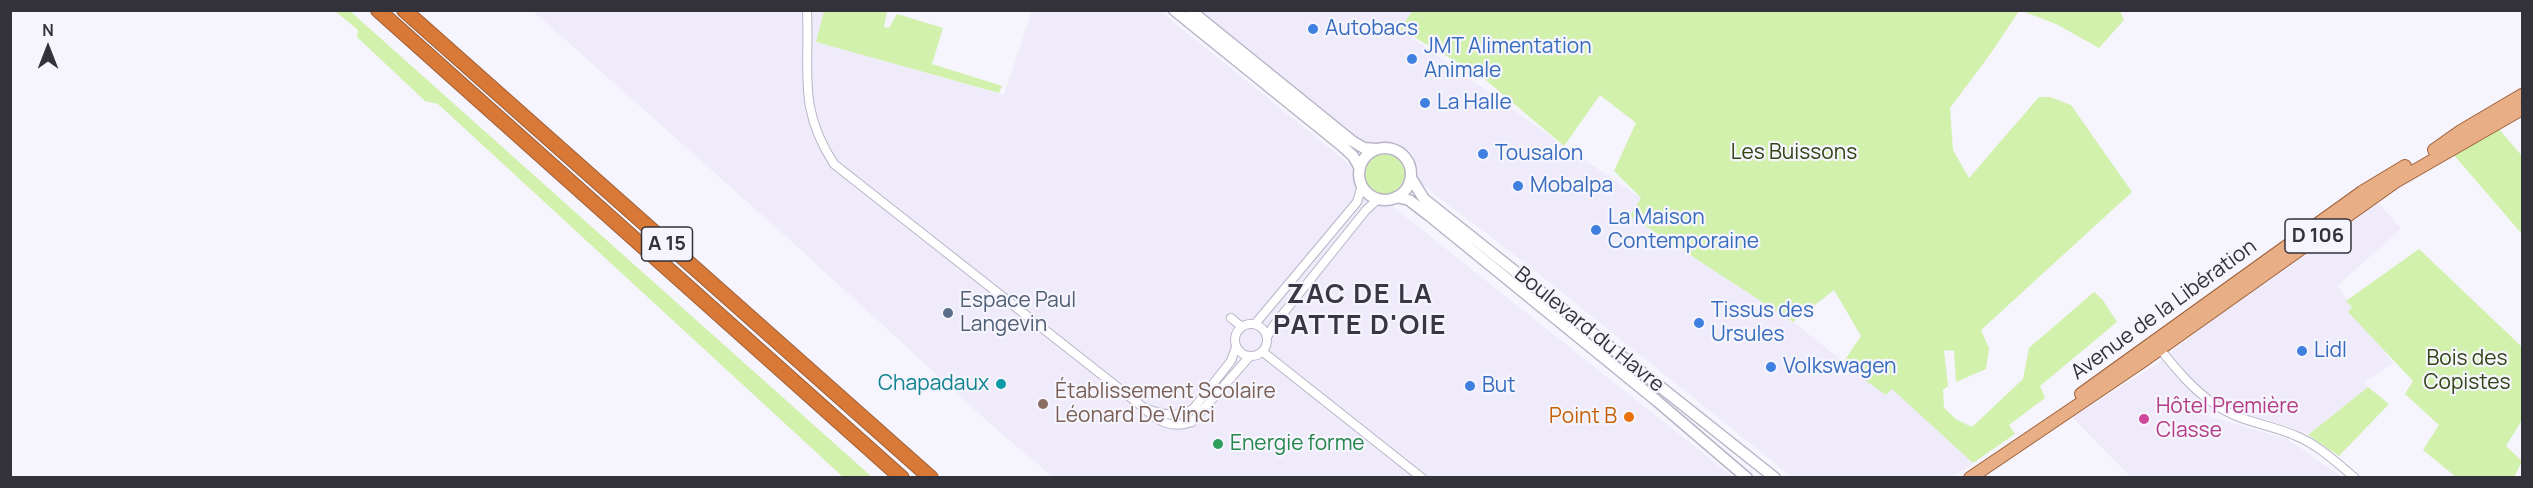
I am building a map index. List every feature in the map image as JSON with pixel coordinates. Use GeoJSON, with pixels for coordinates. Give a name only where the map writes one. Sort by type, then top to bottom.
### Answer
{"type":"FeatureCollection","features":[{"type":"Feature","properties":{"kind":"highway","name":"A 15"},"geometry":{"type":"LineString","coordinates":[[378,10],[902,477]]}},
{"type":"Feature","properties":{"kind":"highway","name":"A 15"},"geometry":{"type":"LineString","coordinates":[[404,10],[931,477]]}},
{"type":"Feature","properties":{"kind":"main road"},"geometry":{"type":"LineString","coordinates":[[1174,10],[1353,156],[1360,168],[1362,186],[1367,192],[1378,199],[1396,197],[1406,189],[1411,178]]}},
{"type":"Feature","properties":{"kind":"main road","name":"Boulevard du Havre"},"geometry":{"type":"LineString","coordinates":[[1190,10],[1352,141],[1364,148],[1387,148],[1401,153],[1410,165],[1411,178],[1425,199],[1775,477]]}},
{"type":"Feature","properties":{"kind":"main road","name":"Avenue de la Libération"},"geometry":{"type":"LineString","coordinates":[[2014,447],[2073,399],[2362,192],[2523,95]]}},
{"type":"Feature","properties":{"kind":"main road","name":"Avenue de la Libération"},"geometry":{"type":"LineString","coordinates":[[1970,477],[2160,349],[2395,182],[2523,109]]}},
{"type":"Feature","properties":{"kind":"main road"},"geometry":{"type":"LineString","coordinates":[[1360,168],[1365,157],[1376,149]]}},
{"type":"Feature","properties":{"kind":"main road","name":"Boulevard du Havre"},"geometry":{"type":"LineString","coordinates":[[1396,197],[1409,200],[1423,210],[1650,394],[1747,477]]}},
{"type":"Feature","properties":{"kind":"street"},"geometry":{"type":"LineString","coordinates":[[807,10],[809,107],[814,127],[834,164],[1144,408],[1156,420],[1183,425],[1192,422],[1250,356]]}},
{"type":"Feature","properties":{"kind":"street"},"geometry":{"type":"LineString","coordinates":[[1144,408],[1161,414],[1186,414],[1193,409],[1231,361],[1236,347],[1236,334],[1242,327],[1255,324],[1357,202],[1362,186]]}},
{"type":"Feature","properties":{"kind":"street"},"geometry":{"type":"LineString","coordinates":[[1263,352],[1267,338],[1278,320],[1366,210],[1378,199]]}},
{"type":"Feature","properties":{"kind":"street"},"geometry":{"type":"LineString","coordinates":[[1230,318],[1242,327]]}},
{"type":"Feature","properties":{"kind":"street"},"geometry":{"type":"LineString","coordinates":[[1255,324],[1263,329],[1267,338]]}},
{"type":"Feature","properties":{"kind":"street"},"geometry":{"type":"LineString","coordinates":[[1236,347],[1242,354],[1250,356],[1263,352]]}},
{"type":"Feature","properties":{"kind":"street"},"geometry":{"type":"LineString","coordinates":[[2160,349],[2175,369],[2215,405],[2236,417],[2293,434],[2311,443],[2355,477]]}},
{"type":"Feature","properties":{"kind":"street"},"geometry":{"type":"LineString","coordinates":[[1263,352],[1422,477]]}},
{"type":"Feature","properties":{"kind":"shaded area"},"geometry":{"type":"Polygon","coordinates":[[[533,11],[824,11],[816,42],[1004,95],[1032,11],[1160,11],[1354,168],[1356,186],[1364,197],[1380,205],[1392,206],[1733,477],[1053,477],[996,429],[790,240],[533,11]]]}},
{"type":"Feature","properties":{"kind":"shaded area"},"geometry":{"type":"Polygon","coordinates":[[[1200,11],[1412,11],[1400,29],[1641,198],[1631,217],[1793,322],[1886,395],[1897,382],[1973,463],[1952,477],[1792,477],[1533,269],[1419,182],[1413,155],[1396,142],[1372,144],[1358,139],[1200,11]]]}},
{"type":"Feature","properties":{"kind":"shaded area"},"geometry":{"type":"Polygon","coordinates":[[[2377,201],[2401,229],[2337,286],[2393,363],[2364,382],[2368,387],[2309,434],[2268,420],[2247,417],[2220,404],[2208,416],[2287,439],[2342,477],[2131,477],[2072,417],[2157,364],[2201,328],[2377,201]]]}},
{"type":"Feature","properties":{"kind":"green space","name":"Les Buissons"},"geometry":{"type":"Polygon","coordinates":[[[1413,10],[2019,11],[1950,108],[1953,150],[1969,178],[2039,97],[2050,97],[2071,105],[2132,192],[1981,330],[1989,348],[1986,369],[1956,382],[1954,351],[1944,350],[1948,386],[1943,390],[1944,408],[1957,420],[1972,427],[2023,379],[2029,348],[2094,292],[2102,299],[2117,322],[2040,386],[2045,398],[2009,425],[2015,434],[1973,463],[1892,389],[1886,395],[1842,364],[1861,336],[1834,290],[1793,322],[1630,216],[1641,198],[1614,171],[1636,123],[1600,95],[1564,146],[1481,76],[1400,29],[1413,10]]]}},
{"type":"Feature","properties":{"kind":"green space"},"geometry":{"type":"Polygon","coordinates":[[[335,11],[350,11],[872,477],[843,477],[438,104],[425,101],[357,37],[358,30],[335,11]]]}},
{"type":"Feature","properties":{"kind":"green space"},"geometry":{"type":"Polygon","coordinates":[[[824,11],[884,11],[887,12],[884,27],[889,28],[897,14],[943,28],[932,64],[1002,86],[999,93],[816,42],[824,11]]]}},
{"type":"Feature","properties":{"kind":"green space"},"geometry":{"type":"Polygon","coordinates":[[[2022,11],[2120,11],[2124,20],[2099,48],[2056,24],[2022,11]]]}},
{"type":"Feature","properties":{"kind":"green space"},"geometry":{"type":"Polygon","coordinates":[[[2498,128],[2522,156],[2522,234],[2453,154],[2498,128]]]}},
{"type":"Feature","properties":{"kind":"green space"},"geometry":{"type":"Polygon","coordinates":[[[1385,154],[1393,155],[1399,160],[1404,166],[1404,182],[1399,188],[1393,193],[1385,194],[1377,193],[1371,188],[1366,182],[1365,174],[1366,166],[1371,160],[1377,155],[1385,154]]]}},
{"type":"Feature","properties":{"kind":"green space","name":"Bois des Copistes"},"geometry":{"type":"Polygon","coordinates":[[[2419,249],[2522,347],[2522,420],[2506,446],[2522,461],[2514,477],[2456,477],[2423,450],[2439,425],[2405,394],[2413,381],[2348,312],[2352,307],[2346,301],[2419,249]]]}},
{"type":"Feature","properties":{"kind":"green space"},"geometry":{"type":"Polygon","coordinates":[[[2368,387],[2389,404],[2339,456],[2308,435],[2368,387]]]}},
{"type":"Feature","properties":{"kind":"place","name":"Autobacs"},"geometry":{"type":"Point","coordinates":[1313,29]}},
{"type":"Feature","properties":{"kind":"place","name":"JMT Alimentation Animale"},"geometry":{"type":"Point","coordinates":[1412,59]}},
{"type":"Feature","properties":{"kind":"place","name":"La Halle"},"geometry":{"type":"Point","coordinates":[1425,103]}},
{"type":"Feature","properties":{"kind":"place","name":"Tousalon"},"geometry":{"type":"Point","coordinates":[1483,154]}},
{"type":"Feature","properties":{"kind":"place","name":"Mobalpa"},"geometry":{"type":"Point","coordinates":[1518,186]}},
{"type":"Feature","properties":{"kind":"place","name":"La Maison Contemporaine"},"geometry":{"type":"Point","coordinates":[1596,230]}},
{"type":"Feature","properties":{"kind":"place","name":"Espace Paul Langevin"},"geometry":{"type":"Point","coordinates":[948,313]}},
{"type":"Feature","properties":{"kind":"place","name":"Tissus des Ursules"},"geometry":{"type":"Point","coordinates":[1699,323]}},
{"type":"Feature","properties":{"kind":"place","name":"Lidl"},"geometry":{"type":"Point","coordinates":[2302,351]}},
{"type":"Feature","properties":{"kind":"place","name":"Volkswagen"},"geometry":{"type":"Point","coordinates":[1771,367]}},
{"type":"Feature","properties":{"kind":"place","name":"Chapadaux"},"geometry":{"type":"Point","coordinates":[1001,384]}},
{"type":"Feature","properties":{"kind":"place","name":"But"},"geometry":{"type":"Point","coordinates":[1470,386]}},
{"type":"Feature","properties":{"kind":"place","name":"Établissement Scolaire Léonard De Vinci"},"geometry":{"type":"Point","coordinates":[1043,404]}},
{"type":"Feature","properties":{"kind":"place","name":"Point B"},"geometry":{"type":"Point","coordinates":[1629,417]}},
{"type":"Feature","properties":{"kind":"place","name":"Hôtel Première Classe"},"geometry":{"type":"Point","coordinates":[2144,419]}},
{"type":"Feature","properties":{"kind":"place","name":"Energie forme"},"geometry":{"type":"Point","coordinates":[1218,444]}},
{"type":"Feature","properties":{"kind":"district","name":"ZAC DE LA PATTE D'OIE"},"geometry":{"type":"Point","coordinates":[1360,310]}}]}
